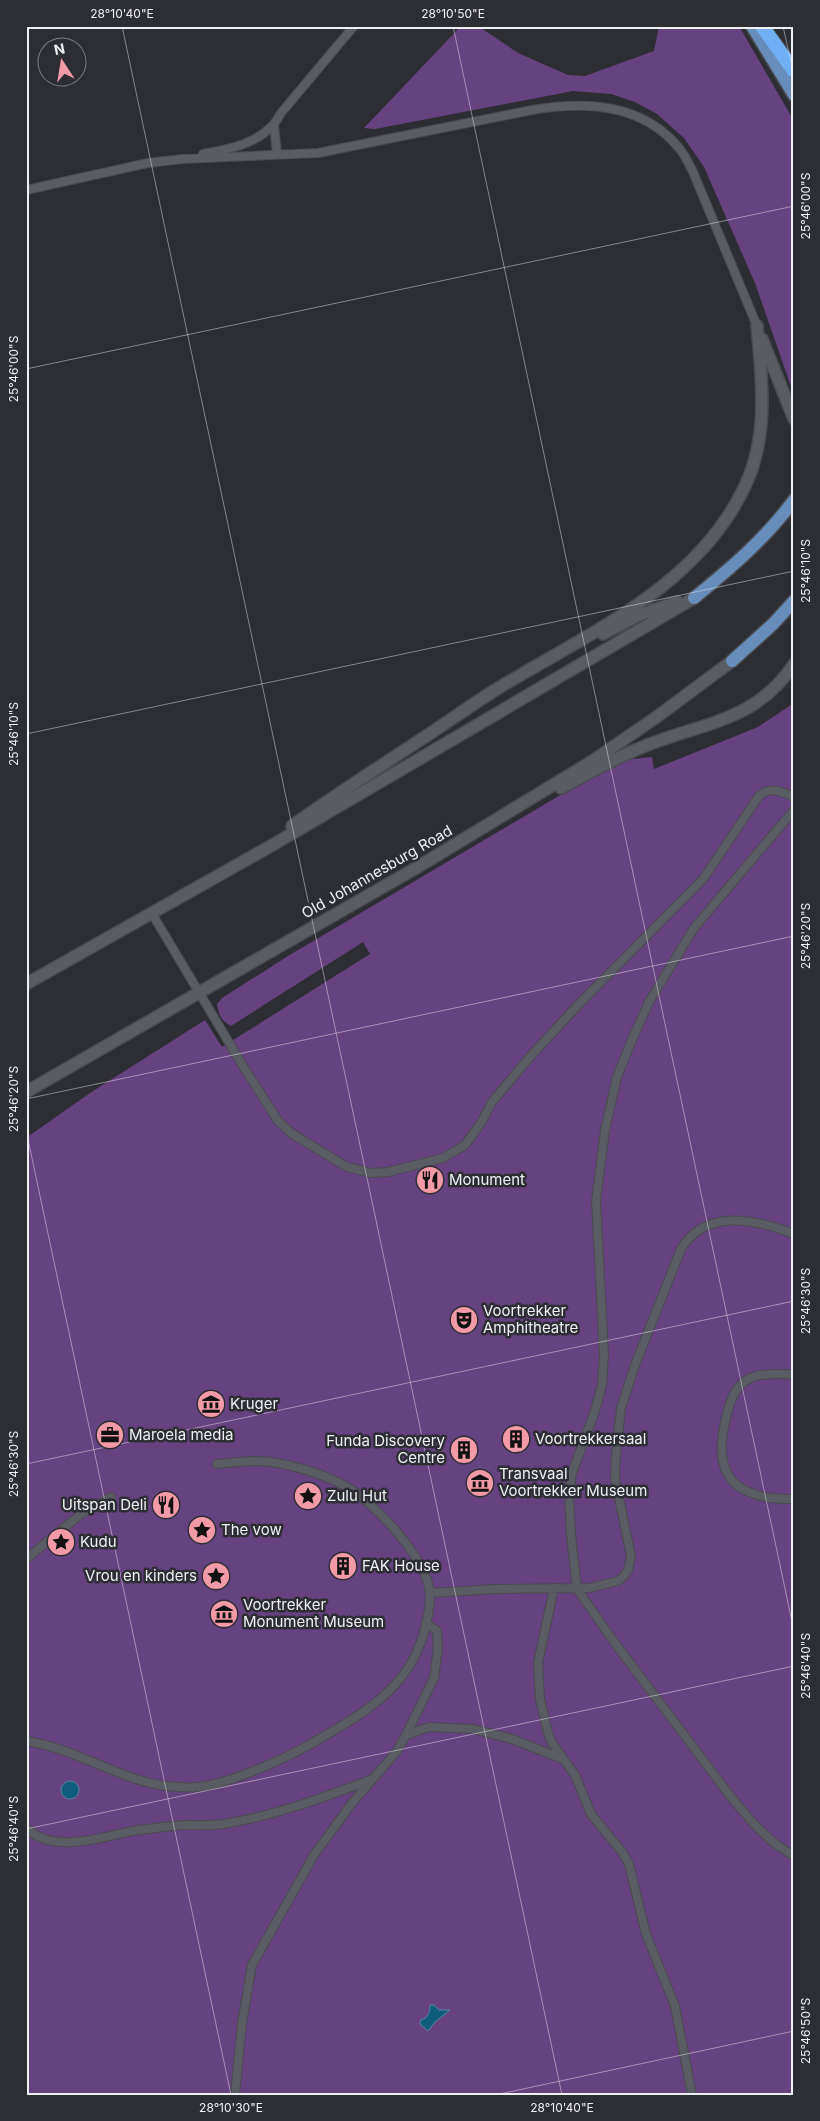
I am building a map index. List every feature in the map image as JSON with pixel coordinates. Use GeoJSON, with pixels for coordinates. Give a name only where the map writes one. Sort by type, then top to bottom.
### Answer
{"type":"FeatureCollection","features":[{"type":"Feature","properties":{"kind":"highway"},"geometry":{"type":"LineString","coordinates":[[762,26],[794,71]]}},
{"type":"Feature","properties":{"kind":"main road"},"geometry":{"type":"LineString","coordinates":[[752,26],[794,94]]}},
{"type":"Feature","properties":{"kind":"main road"},"geometry":{"type":"LineString","coordinates":[[757,326],[794,419]]}},
{"type":"Feature","properties":{"kind":"main road"},"geometry":{"type":"LineString","coordinates":[[269,847],[275,839],[301,819],[530,669],[618,617],[687,566],[725,523],[745,486],[751,470],[761,421],[762,386],[757,326]]}},
{"type":"Feature","properties":{"kind":"main road"},"geometry":{"type":"LineString","coordinates":[[26,984],[269,847],[694,598],[738,562],[781,517],[794,500]]}},
{"type":"Feature","properties":{"kind":"main road"},"geometry":{"type":"LineString","coordinates":[[455,717],[526,680],[639,615],[694,598]]}},
{"type":"Feature","properties":{"kind":"main road"},"geometry":{"type":"LineString","coordinates":[[732,661],[773,624],[794,601]]}},
{"type":"Feature","properties":{"kind":"main road","name":"Old Johannesburg Road"},"geometry":{"type":"LineString","coordinates":[[26,1092],[416,868],[591,762],[658,716],[732,661]]}},
{"type":"Feature","properties":{"kind":"main road"},"geometry":{"type":"LineString","coordinates":[[416,868],[455,849],[594,770],[630,752],[719,722],[744,710],[765,697],[786,676],[794,664]]}},
{"type":"Feature","properties":{"kind":"main road"},"geometry":{"type":"LineString","coordinates":[[26,1101],[116,1041]]}},
{"type":"Feature","properties":{"kind":"street"},"geometry":{"type":"LineString","coordinates":[[26,190],[119,169],[182,159],[239,146],[252,141],[274,125],[281,113],[354,26]]}},
{"type":"Feature","properties":{"kind":"street"},"geometry":{"type":"LineString","coordinates":[[182,159],[318,153],[560,105],[592,105],[643,118],[680,149],[693,172],[757,326]]}},
{"type":"Feature","properties":{"kind":"street"},"geometry":{"type":"LineString","coordinates":[[274,125],[277,154]]}},
{"type":"Feature","properties":{"kind":"street"},"geometry":{"type":"LineString","coordinates":[[152,912],[258,1091],[278,1121],[291,1133],[348,1167],[371,1174],[388,1172],[443,1158],[465,1145],[481,1123],[492,1102],[540,1045],[703,879],[759,796],[765,792],[775,790],[794,797]]}},
{"type":"Feature","properties":{"kind":"street"},"geometry":{"type":"LineString","coordinates":[[794,810],[713,904],[682,946],[630,1042],[613,1092],[601,1153],[596,1201],[604,1354],[602,1385],[596,1411],[570,1482],[570,1526],[577,1589],[617,1646],[731,1797],[754,1824],[774,1843],[794,1856]]}},
{"type":"Feature","properties":{"kind":"street"},"geometry":{"type":"LineString","coordinates":[[430,1593],[554,1588],[577,1589],[618,1581],[628,1570],[630,1563],[629,1547],[615,1480],[621,1408],[630,1378],[681,1249],[689,1238],[701,1228],[725,1220],[745,1221],[794,1234]]}},
{"type":"Feature","properties":{"kind":"street"},"geometry":{"type":"LineString","coordinates":[[794,1374],[762,1374],[754,1376],[740,1386],[730,1402],[723,1433],[722,1450],[723,1461],[729,1476],[741,1489],[755,1496],[794,1499]]}},
{"type":"Feature","properties":{"kind":"street"},"geometry":{"type":"LineString","coordinates":[[26,1741],[52,1748],[150,1784],[199,1787],[217,1783],[303,1749],[380,1699],[393,1687],[410,1664],[419,1647],[426,1623],[430,1593],[419,1563],[402,1538],[382,1515],[350,1488],[311,1472],[257,1460],[217,1464]]}},
{"type":"Feature","properties":{"kind":"street"},"geometry":{"type":"LineString","coordinates":[[26,1559],[81,1514],[110,1497]]}},
{"type":"Feature","properties":{"kind":"street"},"geometry":{"type":"LineString","coordinates":[[554,1588],[538,1663],[540,1699],[548,1733],[552,1743],[579,1782],[590,1814],[622,1852],[629,1864],[646,1934],[675,2006],[692,2095]]}},
{"type":"Feature","properties":{"kind":"street"},"geometry":{"type":"LineString","coordinates":[[235,2095],[242,2023],[252,1965],[314,1854],[371,1780],[397,1751],[406,1735],[434,1678],[438,1648],[437,1631],[426,1623]]}},
{"type":"Feature","properties":{"kind":"street"},"geometry":{"type":"LineString","coordinates":[[406,1735],[429,1728],[473,1730],[512,1739],[563,1759]]}},
{"type":"Feature","properties":{"kind":"street"},"geometry":{"type":"LineString","coordinates":[[26,1828],[35,1836],[49,1841],[68,1842],[139,1830],[182,1825],[222,1824],[304,1804],[371,1780]]}},
{"type":"Feature","properties":{"kind":"shaded area"},"geometry":{"type":"Polygon","coordinates":[[[461,26],[478,26],[518,53],[568,75],[585,76],[654,51],[659,26],[739,26],[794,121],[794,395],[755,283],[704,167],[684,138],[657,114],[635,102],[611,94],[573,91],[375,129],[364,128],[461,26]]]}},
{"type":"Feature","properties":{"kind":"shaded area"},"geometry":{"type":"Polygon","coordinates":[[[794,703],[794,2095],[26,2095],[26,1138],[90,1093],[205,1020],[222,1047],[370,954],[363,942],[231,1026],[220,1015],[217,1004],[222,998],[288,956],[596,774],[624,760],[652,757],[654,769],[758,727],[794,703]]]}},
{"type":"Feature","properties":{"kind":"water"},"geometry":{"type":"Polygon","coordinates":[[[70,1781],[76,1784],[79,1790],[76,1796],[70,1799],[64,1796],[61,1790],[64,1784],[70,1781]]]}},
{"type":"Feature","properties":{"kind":"water"},"geometry":{"type":"Polygon","coordinates":[[[430,2005],[434,2005],[439,2010],[450,2010],[435,2022],[428,2031],[420,2024],[421,2020],[428,2015],[430,2005]]]}},
{"type":"Feature","properties":{"kind":"place","name":"Monument"},"geometry":{"type":"Point","coordinates":[430,1180]}},
{"type":"Feature","properties":{"kind":"place","name":"Voortrekker Amphitheatre"},"geometry":{"type":"Point","coordinates":[464,1320]}},
{"type":"Feature","properties":{"kind":"place","name":"Kruger"},"geometry":{"type":"Point","coordinates":[211,1404]}},
{"type":"Feature","properties":{"kind":"place","name":"Maroela media"},"geometry":{"type":"Point","coordinates":[110,1435]}},
{"type":"Feature","properties":{"kind":"place","name":"Voortrekkersaal"},"geometry":{"type":"Point","coordinates":[516,1439]}},
{"type":"Feature","properties":{"kind":"place","name":"Funda Discovery Centre"},"geometry":{"type":"Point","coordinates":[464,1450]}},
{"type":"Feature","properties":{"kind":"place","name":"Transvaal Voortrekker Museum"},"geometry":{"type":"Point","coordinates":[480,1483]}},
{"type":"Feature","properties":{"kind":"place","name":"Zulu Hut"},"geometry":{"type":"Point","coordinates":[308,1496]}},
{"type":"Feature","properties":{"kind":"place","name":"Uitspan Deli"},"geometry":{"type":"Point","coordinates":[166,1505]}},
{"type":"Feature","properties":{"kind":"place","name":"The vow"},"geometry":{"type":"Point","coordinates":[202,1530]}},
{"type":"Feature","properties":{"kind":"place","name":"Kudu"},"geometry":{"type":"Point","coordinates":[61,1542]}},
{"type":"Feature","properties":{"kind":"place","name":"FAK House"},"geometry":{"type":"Point","coordinates":[343,1566]}},
{"type":"Feature","properties":{"kind":"place","name":"Vrou en kinders"},"geometry":{"type":"Point","coordinates":[216,1576]}},
{"type":"Feature","properties":{"kind":"place","name":"Voortrekker Monument Museum"},"geometry":{"type":"Point","coordinates":[224,1614]}}]}
